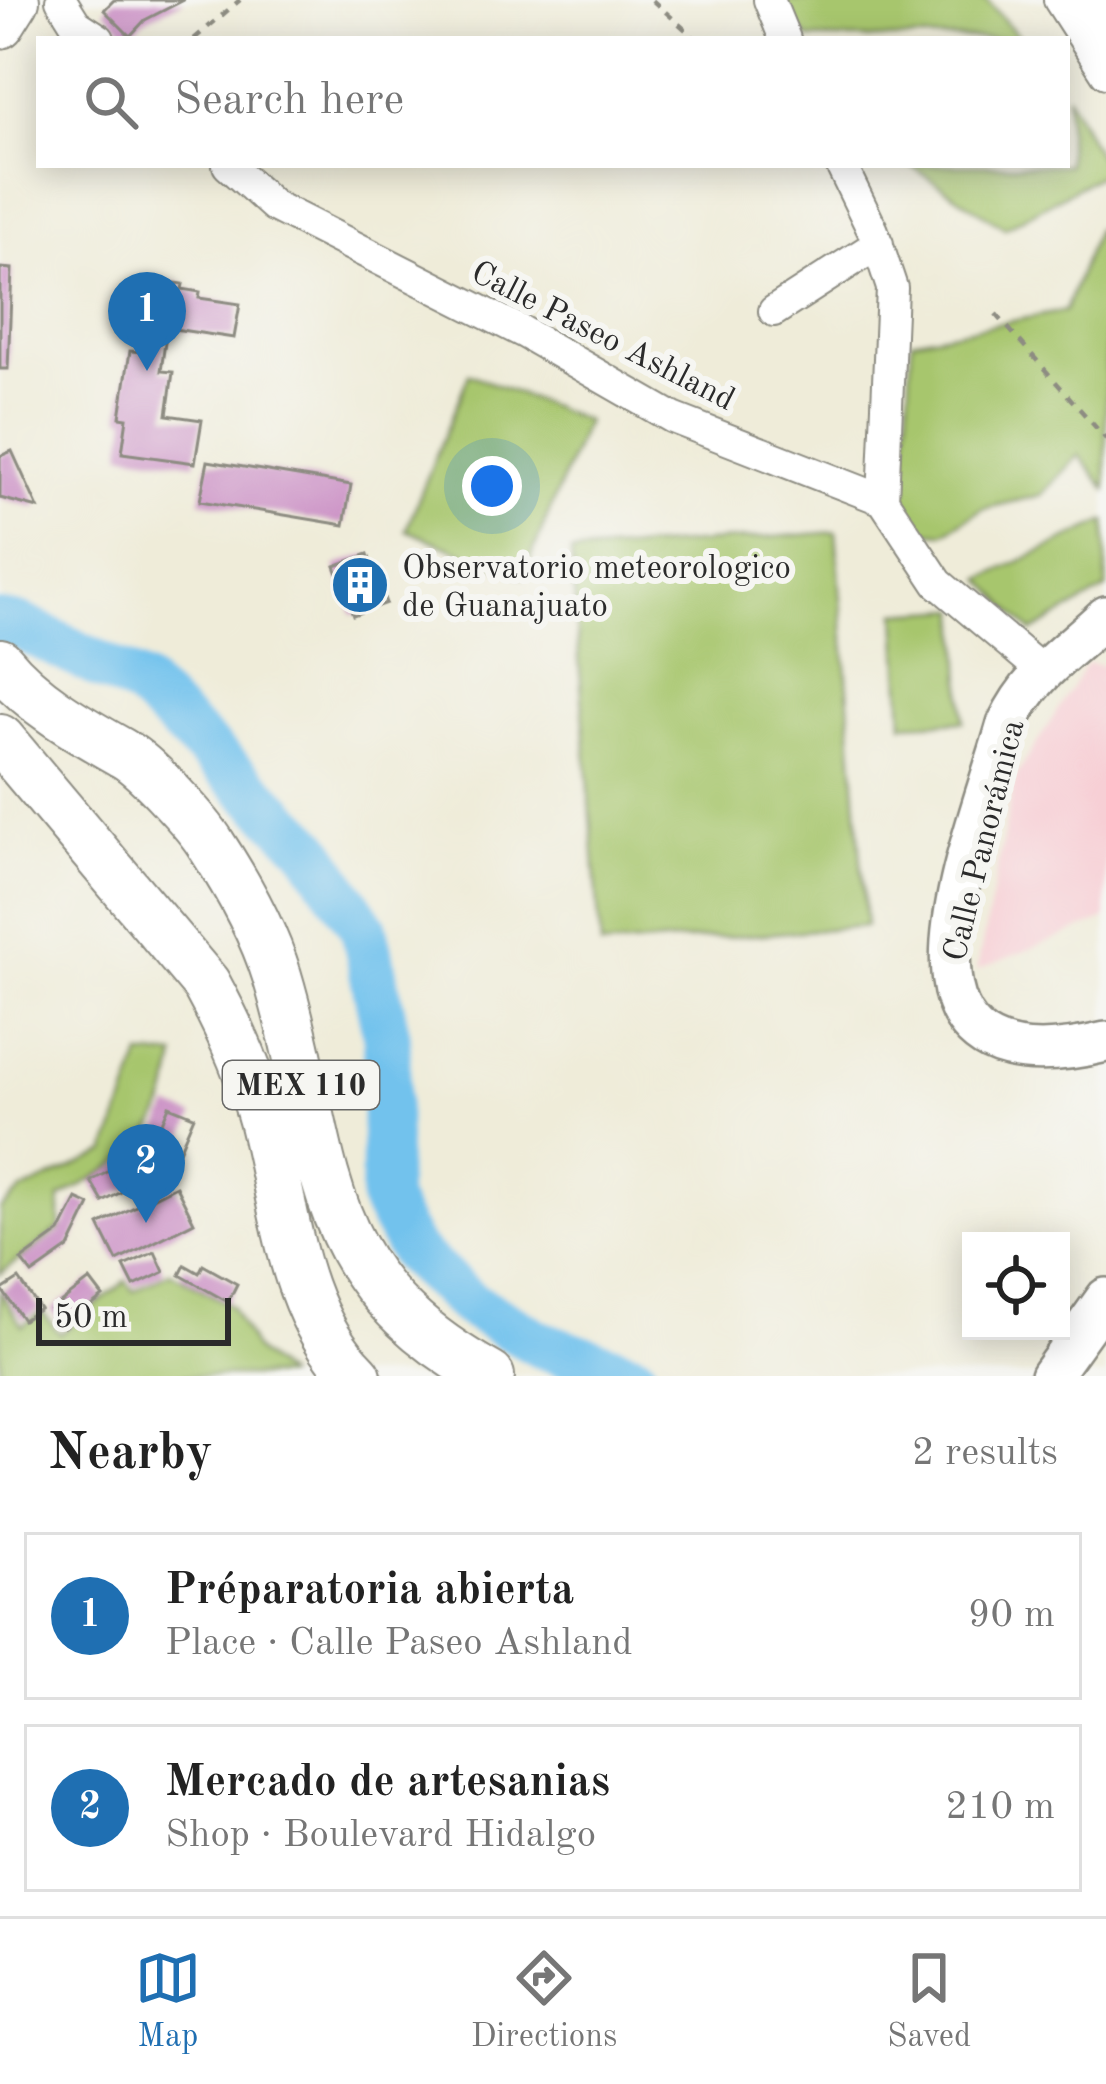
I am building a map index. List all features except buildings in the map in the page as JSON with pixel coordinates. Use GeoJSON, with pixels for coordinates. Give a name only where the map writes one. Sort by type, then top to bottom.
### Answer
{"type":"FeatureCollection","features":[{"type":"Feature","properties":{"kind":"main road"},"geometry":{"type":"LineString","coordinates":[[0,3],[13,0]]}},
{"type":"Feature","properties":{"kind":"main road"},"geometry":{"type":"LineString","coordinates":[[0,23],[13,0]]}},
{"type":"Feature","properties":{"kind":"main road","name":"MEX 110"},"geometry":{"type":"LineString","coordinates":[[0,663],[16,682],[126,758],[209,841],[256,923],[281,992],[326,1192],[365,1273],[420,1330],[490,1376]]}},
{"type":"Feature","properties":{"kind":"main road","name":"MEX 110"},"geometry":{"type":"LineString","coordinates":[[0,739],[206,984],[229,1026],[262,1116],[305,1296],[321,1335],[357,1376]]}},
{"type":"Feature","properties":{"kind":"street"},"geometry":{"type":"LineString","coordinates":[[62,0],[76,24],[94,36]]}},
{"type":"Feature","properties":{"kind":"street"},"geometry":{"type":"LineString","coordinates":[[769,0],[784,36]]}},
{"type":"Feature","properties":{"kind":"street"},"geometry":{"type":"LineString","coordinates":[[1059,0],[1106,73]]}},
{"type":"Feature","properties":{"kind":"street"},"geometry":{"type":"LineString","coordinates":[[1086,0],[1106,34]]}},
{"type":"Feature","properties":{"kind":"street","name":"Calle Paseo Ashland"},"geometry":{"type":"LineString","coordinates":[[231,168],[274,206],[523,332],[673,418],[883,500]]}},
{"type":"Feature","properties":{"kind":"street"},"geometry":{"type":"LineString","coordinates":[[842,168],[878,244],[892,288],[883,500],[938,583],[1040,669]]}},
{"type":"Feature","properties":{"kind":"street"},"geometry":{"type":"LineString","coordinates":[[774,311],[878,244]]}},
{"type":"Feature","properties":{"kind":"street","name":"Calle Panorámica"},"geometry":{"type":"LineString","coordinates":[[1102,624],[1040,669],[1007,724],[946,951],[948,979],[966,1020],[1001,1044],[1058,1053],[1106,1042]]}},
{"type":"Feature","properties":{"kind":"street"},"geometry":{"type":"LineString","coordinates":[[1050,1376],[1106,1298]]}},
{"type":"Feature","properties":{"kind":"path"},"geometry":{"type":"LineString","coordinates":[[197,36],[239,0]]}},
{"type":"Feature","properties":{"kind":"path"},"geometry":{"type":"LineString","coordinates":[[652,0],[693,36]]}},
{"type":"Feature","properties":{"kind":"path"},"geometry":{"type":"LineString","coordinates":[[996,314],[1106,439]]}},
{"type":"Feature","properties":{"kind":"shaded area"},"geometry":{"type":"Polygon","coordinates":[[[1087,663],[1106,666],[1106,919],[977,970],[1015,778],[1087,663]]]}},
{"type":"Feature","properties":{"kind":"green space"},"geometry":{"type":"Polygon","coordinates":[[[769,0],[986,0],[1018,36],[806,36],[769,0]]]}},
{"type":"Feature","properties":{"kind":"green space"},"geometry":{"type":"Polygon","coordinates":[[[1070,101],[1106,171],[1005,228],[915,168],[1070,168],[1070,101]]]}},
{"type":"Feature","properties":{"kind":"green space"},"geometry":{"type":"Polygon","coordinates":[[[1096,230],[1106,248],[1106,489],[1079,455],[1042,495],[982,509],[943,533],[902,530],[912,340],[1065,311],[1096,230]]]}},
{"type":"Feature","properties":{"kind":"green space"},"geometry":{"type":"Polygon","coordinates":[[[469,374],[586,421],[523,577],[406,530],[469,374]]]}},
{"type":"Feature","properties":{"kind":"green space"},"geometry":{"type":"Polygon","coordinates":[[[1106,521],[1106,589],[1032,632],[982,579],[1106,521]]]}},
{"type":"Feature","properties":{"kind":"green space"},"geometry":{"type":"Polygon","coordinates":[[[836,532],[866,926],[601,947],[571,553],[836,532]]]}},
{"type":"Feature","properties":{"kind":"green space"},"geometry":{"type":"Polygon","coordinates":[[[958,609],[964,721],[903,724],[897,613],[958,609]]]}},
{"type":"Feature","properties":{"kind":"green space"},"geometry":{"type":"Polygon","coordinates":[[[141,1056],[176,1056],[170,1087],[152,1130],[125,1158],[60,1198],[60,1228],[0,1274],[0,1209],[22,1191],[107,1152],[141,1056]]]}},
{"type":"Feature","properties":{"kind":"green space"},"geometry":{"type":"Polygon","coordinates":[[[170,1272],[231,1306],[255,1351],[285,1376],[0,1376],[0,1291],[22,1326],[42,1312],[60,1334],[126,1281],[133,1291],[170,1272]]]}},
{"type":"Feature","properties":{"kind":"waterway"},"geometry":{"type":"LineString","coordinates":[[0,624],[21,627],[141,685],[311,849],[364,929],[387,1038],[384,1201],[412,1252],[469,1304],[540,1344],[634,1376]]}},
{"type":"Feature","properties":{"kind":"place","name":"Préparatoria abierta"},"geometry":{"type":"Point","coordinates":[147,371]}},
{"type":"Feature","properties":{"kind":"place","name":"Observatorio meteorologico de Guanajuato"},"geometry":{"type":"Point","coordinates":[360,585]}},
{"type":"Feature","properties":{"kind":"place","name":"Mercado de artesanias"},"geometry":{"type":"Point","coordinates":[146,1223]}}]}
